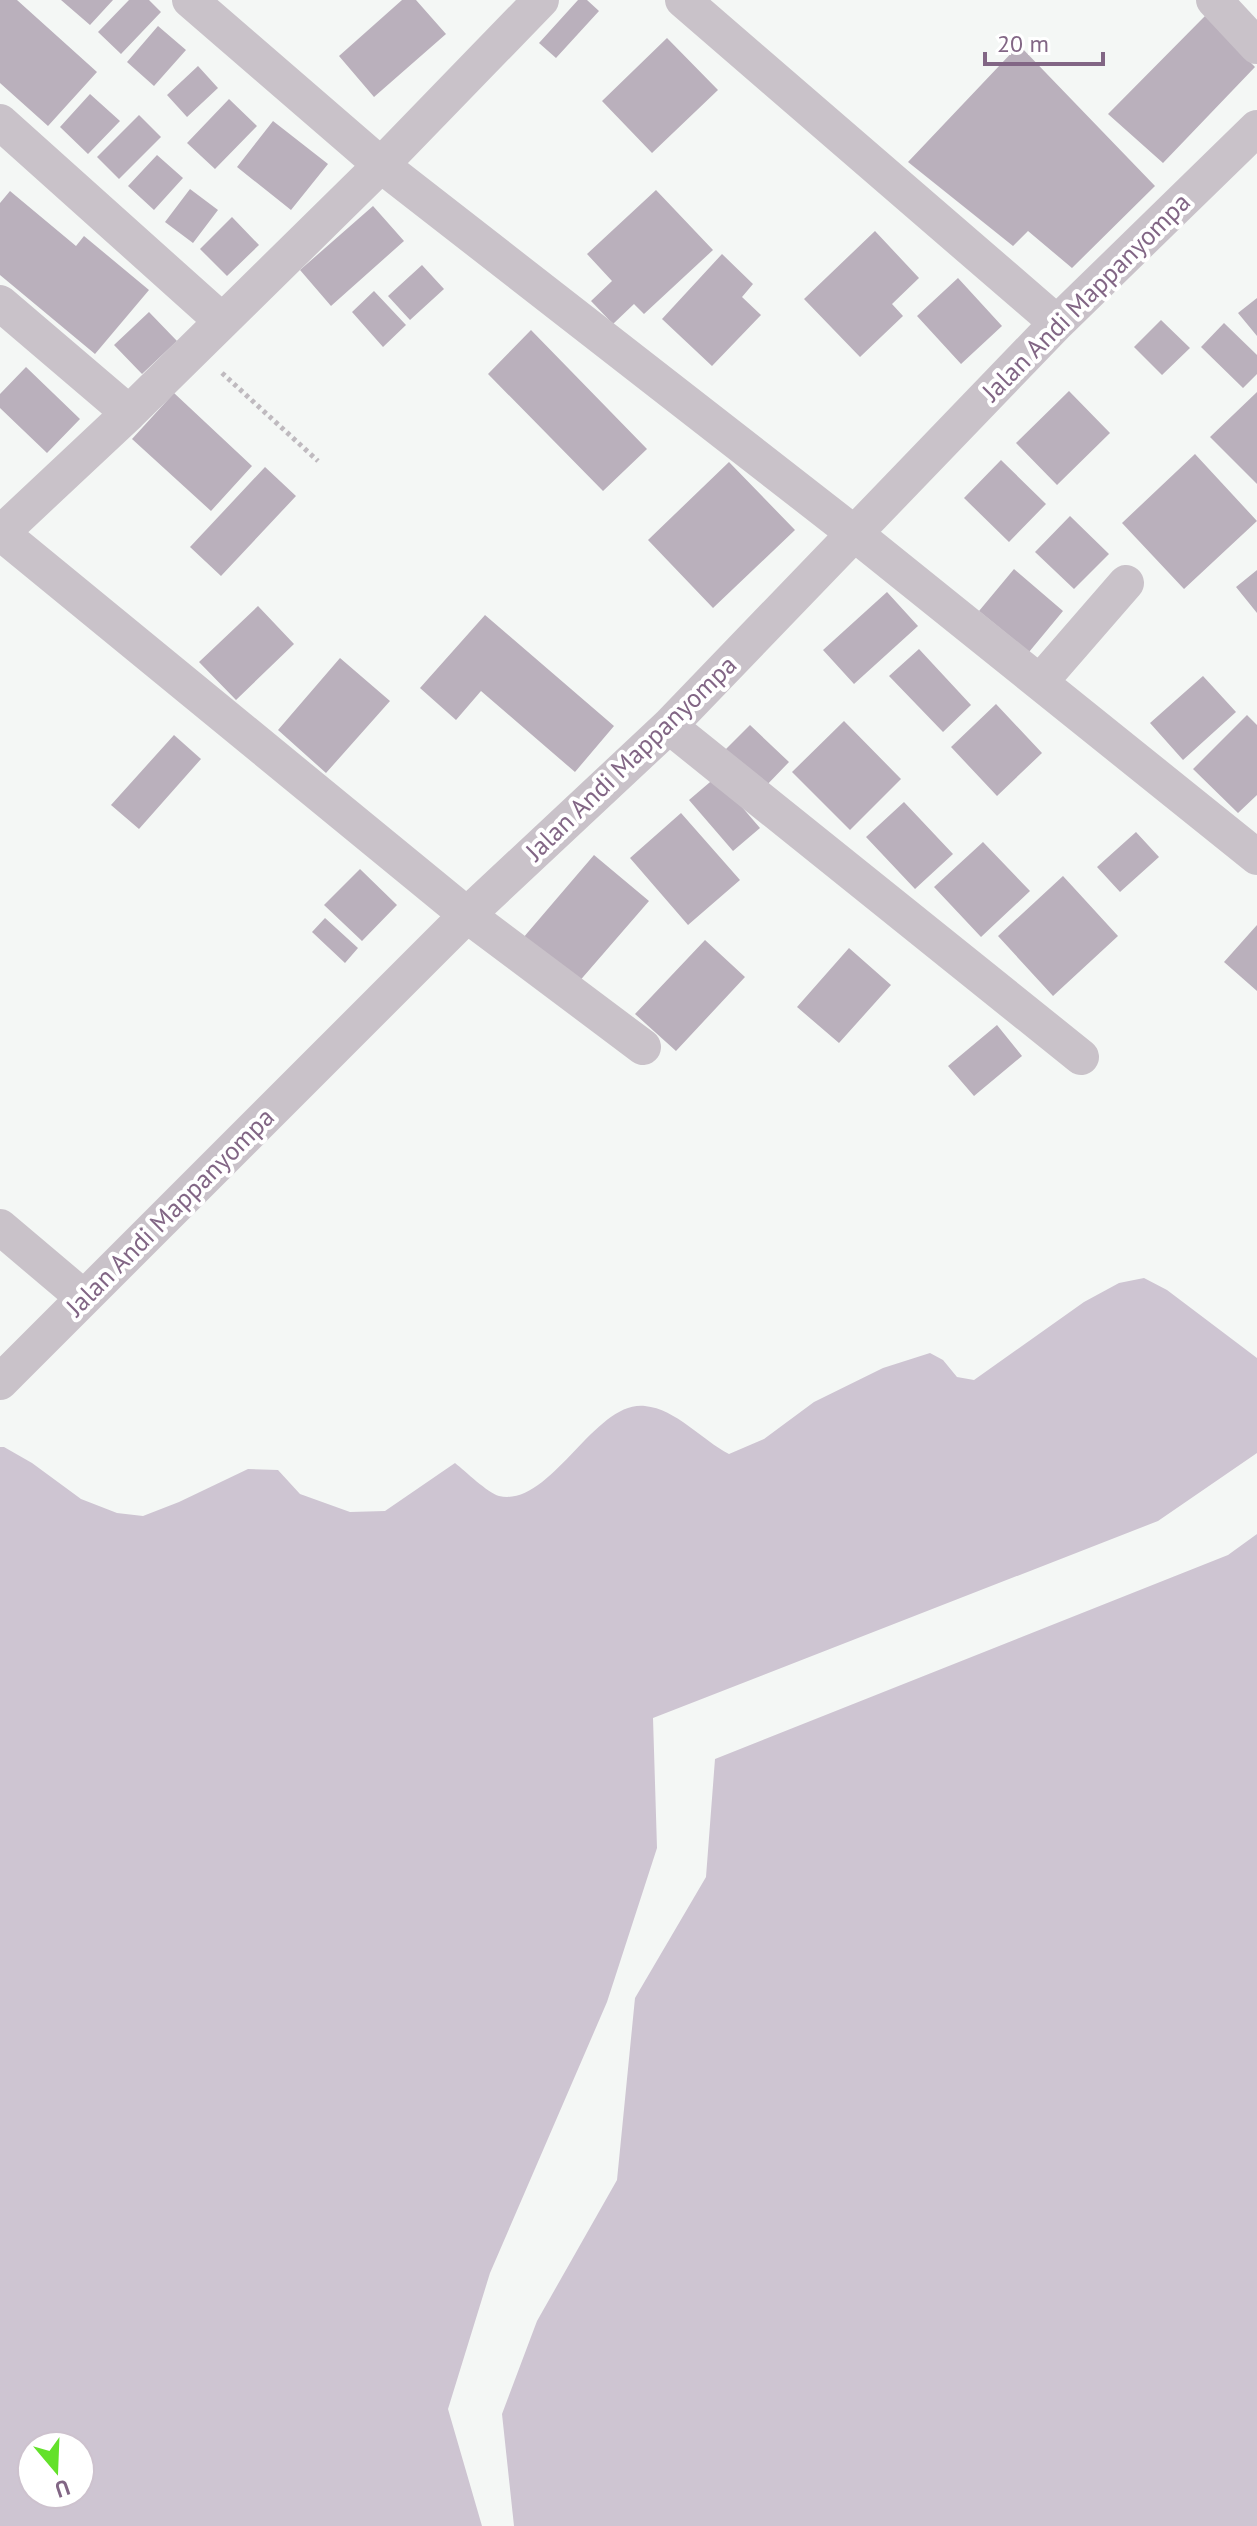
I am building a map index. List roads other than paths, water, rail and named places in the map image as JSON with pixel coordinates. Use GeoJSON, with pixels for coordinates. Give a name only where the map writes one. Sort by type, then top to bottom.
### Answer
{"type":"FeatureCollection","features":[{"type":"Feature","properties":{"kind":"street"},"geometry":{"type":"LineString","coordinates":[[190,0],[381,165],[855,534],[1257,857]]}},
{"type":"Feature","properties":{"kind":"street"},"geometry":{"type":"LineString","coordinates":[[541,0],[381,165],[129,413],[0,533],[467,915],[643,1047]]}},
{"type":"Feature","properties":{"kind":"street"},"geometry":{"type":"LineString","coordinates":[[683,0],[1057,323]]}},
{"type":"Feature","properties":{"kind":"street"},"geometry":{"type":"LineString","coordinates":[[1214,0],[1257,46]]}},
{"type":"Feature","properties":{"kind":"street"},"geometry":{"type":"LineString","coordinates":[[0,122],[222,321]]}},
{"type":"Feature","properties":{"kind":"street","name":"Jalan Andi Mappanyompa"},"geometry":{"type":"LineString","coordinates":[[0,1382],[467,915],[669,726],[1057,323],[1257,128]]}},
{"type":"Feature","properties":{"kind":"street"},"geometry":{"type":"LineString","coordinates":[[0,303],[129,413]]}},
{"type":"Feature","properties":{"kind":"street"},"geometry":{"type":"LineString","coordinates":[[1040,682],[1126,583]]}},
{"type":"Feature","properties":{"kind":"street"},"geometry":{"type":"LineString","coordinates":[[669,726],[1081,1057]]}},
{"type":"Feature","properties":{"kind":"street"},"geometry":{"type":"LineString","coordinates":[[0,1227],[84,1298]]}}]}
